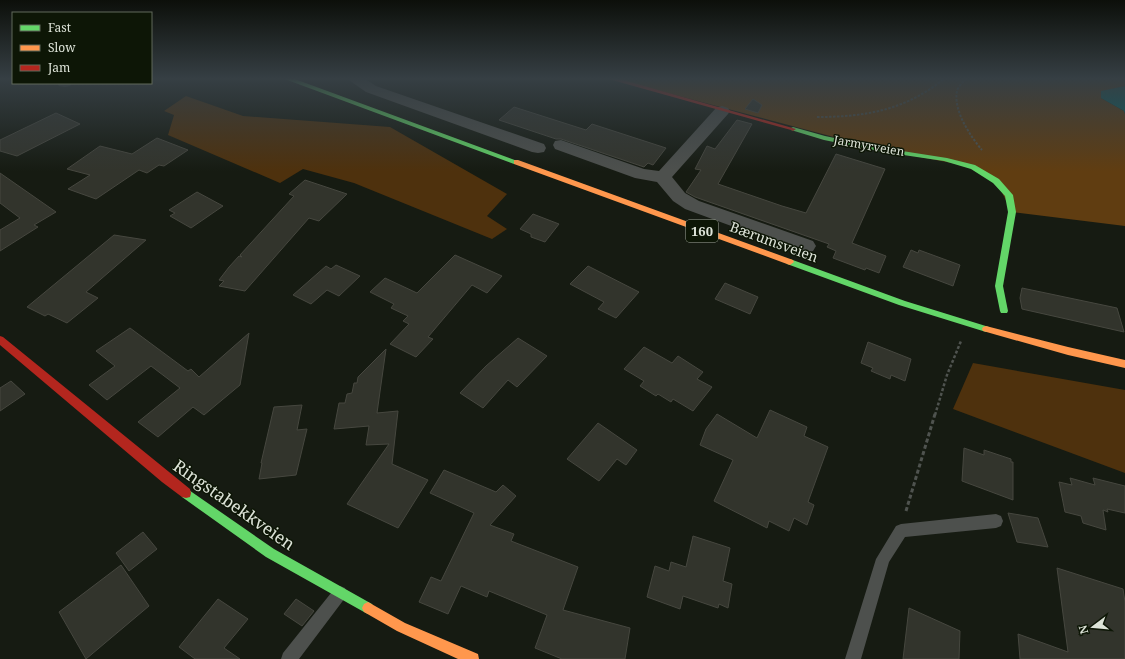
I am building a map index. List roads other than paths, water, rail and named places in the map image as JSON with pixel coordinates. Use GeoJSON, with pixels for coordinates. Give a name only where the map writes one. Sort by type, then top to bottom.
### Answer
{"type":"FeatureCollection","features":[{"type":"Feature","properties":{"kind":"street","name":"Bærumsveien"},"geometry":{"type":"LineString","coordinates":[[369,109],[902,303],[968,324],[1040,344],[1125,364]]}},
{"type":"Feature","properties":{"kind":"street"},"geometry":{"type":"LineString","coordinates":[[428,109],[538,148]]}},
{"type":"Feature","properties":{"kind":"street","name":"Jarmyrveien"},"geometry":{"type":"LineString","coordinates":[[714,109],[824,138],[883,150],[945,159],[973,167],[996,181],[1008,195],[1012,212],[999,286],[1004,311]]}},
{"type":"Feature","properties":{"kind":"street"},"geometry":{"type":"LineString","coordinates":[[663,177],[722,111]]}},
{"type":"Feature","properties":{"kind":"street"},"geometry":{"type":"LineString","coordinates":[[562,145],[641,174],[663,177],[680,197],[692,205],[806,246]]}},
{"type":"Feature","properties":{"kind":"street","name":"Ringstabekkveien"},"geometry":{"type":"LineString","coordinates":[[0,340],[166,478],[270,552],[401,627],[473,659]]}},
{"type":"Feature","properties":{"kind":"lane"},"geometry":{"type":"LineString","coordinates":[[853,659],[883,559],[901,531],[996,522]]}},
{"type":"Feature","properties":{"kind":"lane"},"geometry":{"type":"LineString","coordinates":[[289,659],[340,592]]}}]}
